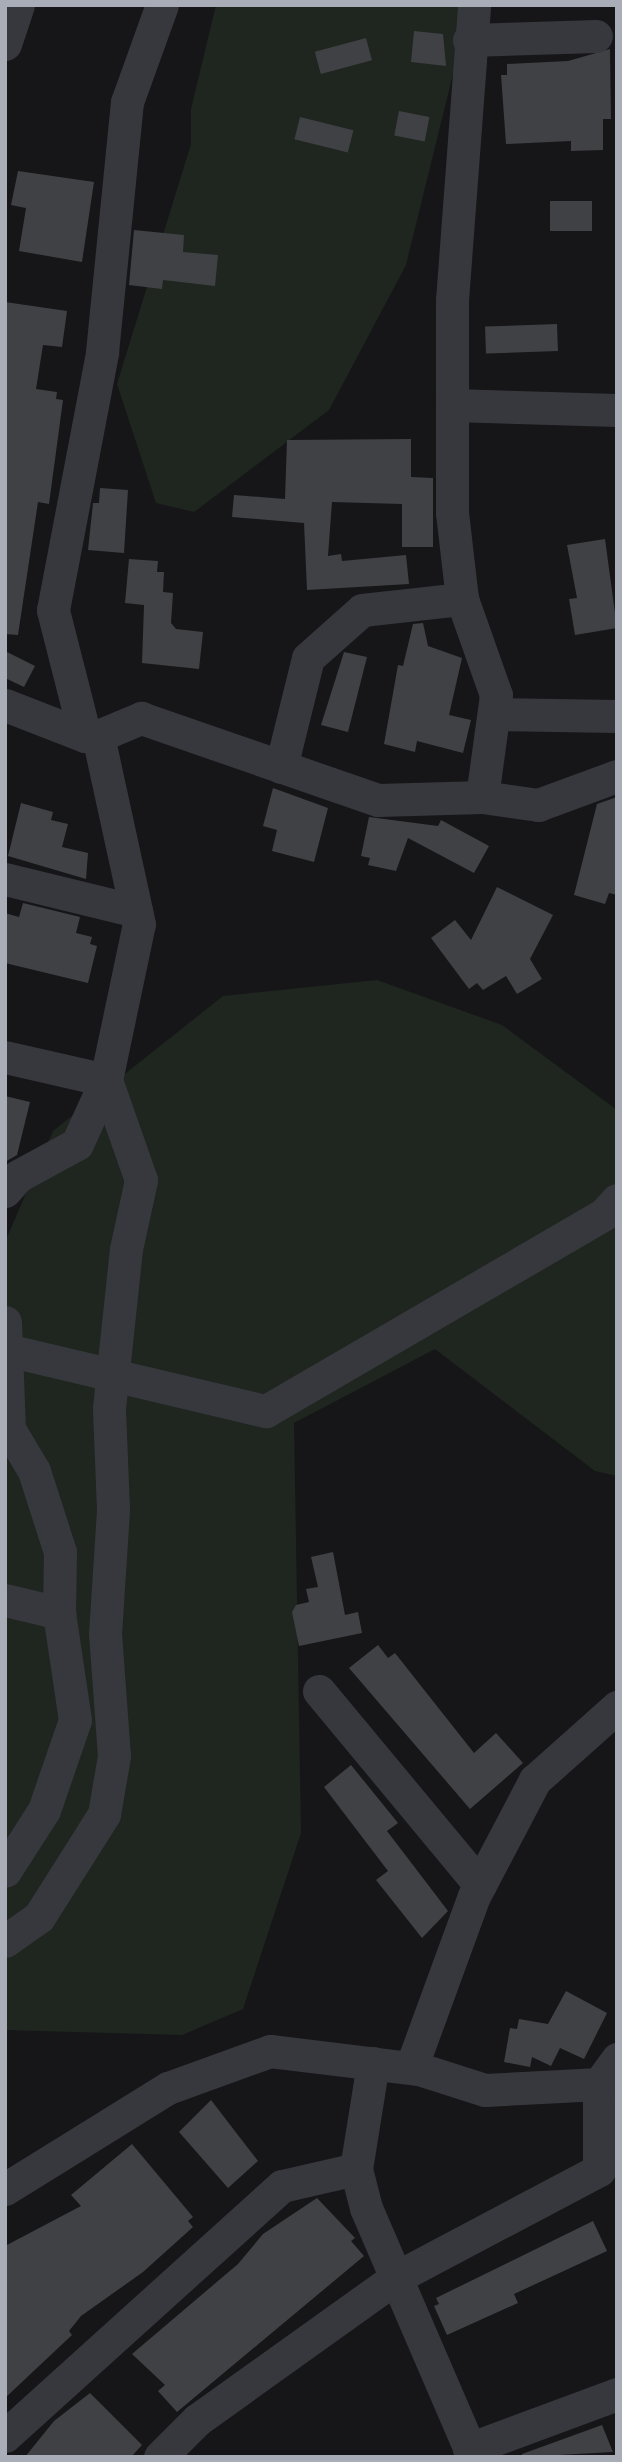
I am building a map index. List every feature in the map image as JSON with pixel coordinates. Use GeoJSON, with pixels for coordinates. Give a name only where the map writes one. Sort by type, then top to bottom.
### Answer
{"type":"FeatureCollection","features":[{"type":"Feature","properties":{"kind":"street"},"geometry":{"type":"LineString","coordinates":[[5,44],[18,5]]}},
{"type":"Feature","properties":{"kind":"street"},"geometry":{"type":"LineString","coordinates":[[5,1191],[18,1175],[77,1144],[106,1080],[139,924],[91,736],[54,610],[102,352],[127,102],[162,5]]}},
{"type":"Feature","properties":{"kind":"street"},"geometry":{"type":"LineString","coordinates":[[474,5],[469,40],[464,184],[452,300],[452,513],[462,599],[496,695],[482,797]]}},
{"type":"Feature","properties":{"kind":"street"},"geometry":{"type":"LineString","coordinates":[[469,40],[596,36]]}},
{"type":"Feature","properties":{"kind":"street"},"geometry":{"type":"LineString","coordinates":[[452,405],[617,410]]}},
{"type":"Feature","properties":{"kind":"street"},"geometry":{"type":"LineString","coordinates":[[281,767],[308,658],[362,610],[462,599]]}},
{"type":"Feature","properties":{"kind":"street"},"geometry":{"type":"LineString","coordinates":[[5,705],[91,736],[141,718],[378,800],[482,797],[538,805],[617,776]]}},
{"type":"Feature","properties":{"kind":"street"},"geometry":{"type":"LineString","coordinates":[[494,714],[617,716]]}},
{"type":"Feature","properties":{"kind":"street"},"geometry":{"type":"LineString","coordinates":[[5,879],[136,911]]}},
{"type":"Feature","properties":{"kind":"street"},"geometry":{"type":"LineString","coordinates":[[5,1056],[106,1080]]}},
{"type":"Feature","properties":{"kind":"street"},"geometry":{"type":"LineString","coordinates":[[5,1941],[39,1917],[104,1814],[114,1756],[105,1634],[113,1509],[112,1378],[126,1249],[141,1180],[106,1080]]}},
{"type":"Feature","properties":{"kind":"street"},"geometry":{"type":"LineString","coordinates":[[5,1871],[44,1810],[75,1720],[58,1613],[60,1552],[34,1471],[7,1429],[6,1336],[112,1378],[266,1411],[604,1214],[617,1200]]}},
{"type":"Feature","properties":{"kind":"street"},"geometry":{"type":"LineString","coordinates":[[5,1600],[58,1613]]}},
{"type":"Feature","properties":{"kind":"street"},"geometry":{"type":"LineString","coordinates":[[319,1690],[480,1885]]}},
{"type":"Feature","properties":{"kind":"street"},"geometry":{"type":"LineString","coordinates":[[411,2068],[480,1885],[535,1780],[617,1707]]}},
{"type":"Feature","properties":{"kind":"street"},"geometry":{"type":"LineString","coordinates":[[75,1720],[114,1756]]}},
{"type":"Feature","properties":{"kind":"street"},"geometry":{"type":"LineString","coordinates":[[5,2189],[168,2088],[270,2052],[411,2068],[485,2090],[611,2078],[598,2170],[397,2277],[197,2420],[160,2457]]}},
{"type":"Feature","properties":{"kind":"street"},"geometry":{"type":"LineString","coordinates":[[373,2063],[356,2169],[366,2208],[471,2453],[617,2394]]}},
{"type":"Feature","properties":{"kind":"street"},"geometry":{"type":"LineString","coordinates":[[5,2436],[282,2186],[356,2169]]}},
{"type":"Feature","properties":{"kind":"shaded area"},"geometry":{"type":"Polygon","coordinates":[[[216,5],[470,5],[406,265],[329,410],[194,512],[156,503],[117,384],[191,144],[191,109],[216,5]]]}},
{"type":"Feature","properties":{"kind":"shaded area"},"geometry":{"type":"Polygon","coordinates":[[[377,980],[502,1025],[617,1110],[617,1476],[595,1471],[435,1349],[294,1423],[301,1833],[243,2009],[182,2035],[5,2030],[5,1242],[53,1131],[223,996],[377,980]]]}},
{"type":"Feature","properties":{"kind":"building"},"geometry":{"type":"Polygon","coordinates":[[[414,31],[443,34],[446,66],[411,62],[414,31]]]}},
{"type":"Feature","properties":{"kind":"building"},"geometry":{"type":"Polygon","coordinates":[[[366,38],[372,60],[321,74],[315,52],[366,38]]]}},
{"type":"Feature","properties":{"kind":"building"},"geometry":{"type":"Polygon","coordinates":[[[610,49],[611,119],[603,119],[603,150],[571,151],[571,141],[506,144],[501,75],[507,75],[507,64],[568,61],[610,49]]]}},
{"type":"Feature","properties":{"kind":"building"},"geometry":{"type":"Polygon","coordinates":[[[399,111],[429,117],[425,141],[394,136],[399,111]]]}},
{"type":"Feature","properties":{"kind":"building"},"geometry":{"type":"Polygon","coordinates":[[[300,117],[353,130],[348,153],[294,139],[300,117]]]}},
{"type":"Feature","properties":{"kind":"building"},"geometry":{"type":"Polygon","coordinates":[[[18,171],[94,182],[82,262],[19,251],[26,208],[11,205],[18,171]]]}},
{"type":"Feature","properties":{"kind":"building"},"geometry":{"type":"Polygon","coordinates":[[[550,201],[592,201],[592,231],[550,231],[550,201]]]}},
{"type":"Feature","properties":{"kind":"building"},"geometry":{"type":"Polygon","coordinates":[[[134,230],[184,235],[183,252],[218,255],[215,286],[163,280],[162,289],[129,285],[134,230]]]}},
{"type":"Feature","properties":{"kind":"building"},"geometry":{"type":"Polygon","coordinates":[[[5,302],[67,311],[62,347],[43,345],[36,389],[57,392],[56,399],[63,400],[49,504],[38,502],[18,635],[5,634],[5,302]]]}},
{"type":"Feature","properties":{"kind":"building"},"geometry":{"type":"Polygon","coordinates":[[[557,324],[558,351],[486,353],[485,327],[557,324]]]}},
{"type":"Feature","properties":{"kind":"building"},"geometry":{"type":"Polygon","coordinates":[[[411,439],[411,477],[433,478],[433,547],[402,547],[402,504],[332,502],[328,556],[341,554],[342,561],[406,555],[409,584],[307,590],[304,523],[232,517],[234,495],[285,499],[287,440],[411,439]]]}},
{"type":"Feature","properties":{"kind":"building"},"geometry":{"type":"Polygon","coordinates":[[[100,488],[128,490],[124,553],[88,550],[93,503],[99,503],[100,488]]]}},
{"type":"Feature","properties":{"kind":"building"},"geometry":{"type":"Polygon","coordinates":[[[605,539],[617,628],[575,635],[569,599],[577,598],[567,545],[605,539]]]}},
{"type":"Feature","properties":{"kind":"building"},"geometry":{"type":"Polygon","coordinates":[[[129,559],[158,561],[157,572],[164,572],[163,592],[173,593],[171,623],[176,629],[203,632],[199,669],[142,663],[144,605],[125,603],[129,559]]]}},
{"type":"Feature","properties":{"kind":"building"},"geometry":{"type":"Polygon","coordinates":[[[423,623],[428,646],[462,658],[449,715],[471,720],[463,753],[417,741],[415,752],[384,744],[398,665],[403,666],[413,624],[423,623]]]}},
{"type":"Feature","properties":{"kind":"building"},"geometry":{"type":"Polygon","coordinates":[[[5,651],[35,666],[24,687],[5,678],[5,651]]]}},
{"type":"Feature","properties":{"kind":"building"},"geometry":{"type":"Polygon","coordinates":[[[344,652],[367,657],[348,732],[321,725],[344,652]]]}},
{"type":"Feature","properties":{"kind":"building"},"geometry":{"type":"Polygon","coordinates":[[[273,788],[328,808],[314,862],[272,851],[277,830],[263,826],[273,788]]]}},
{"type":"Feature","properties":{"kind":"building"},"geometry":{"type":"Polygon","coordinates":[[[617,797],[617,895],[609,893],[605,904],[574,895],[597,804],[617,797]]]}},
{"type":"Feature","properties":{"kind":"building"},"geometry":{"type":"Polygon","coordinates":[[[21,803],[53,812],[51,820],[68,824],[62,847],[88,853],[86,879],[8,856],[21,803]]]}},
{"type":"Feature","properties":{"kind":"building"},"geometry":{"type":"Polygon","coordinates":[[[369,817],[438,826],[441,820],[489,846],[474,873],[408,838],[396,871],[368,865],[370,858],[361,856],[369,817]]]}},
{"type":"Feature","properties":{"kind":"building"},"geometry":{"type":"Polygon","coordinates":[[[497,887],[553,915],[530,959],[542,979],[517,994],[506,976],[483,990],[477,983],[469,989],[431,938],[455,920],[471,940],[497,887]]]}},
{"type":"Feature","properties":{"kind":"building"},"geometry":{"type":"Polygon","coordinates":[[[23,903],[80,917],[76,933],[92,937],[90,944],[97,946],[88,983],[5,963],[5,913],[19,917],[23,903]]]}},
{"type":"Feature","properties":{"kind":"building"},"geometry":{"type":"Polygon","coordinates":[[[5,1096],[30,1102],[17,1155],[5,1162],[5,1096]]]}},
{"type":"Feature","properties":{"kind":"building"},"geometry":{"type":"Polygon","coordinates":[[[333,1552],[345,1615],[358,1612],[362,1633],[299,1646],[292,1612],[296,1605],[309,1602],[306,1589],[318,1587],[311,1557],[333,1552]]]}},
{"type":"Feature","properties":{"kind":"building"},"geometry":{"type":"Polygon","coordinates":[[[378,1645],[388,1658],[395,1653],[474,1753],[496,1733],[523,1763],[470,1809],[349,1668],[378,1645]]]}},
{"type":"Feature","properties":{"kind":"building"},"geometry":{"type":"Polygon","coordinates":[[[351,1765],[398,1823],[387,1831],[448,1911],[422,1938],[376,1880],[388,1871],[324,1787],[351,1765]]]}},
{"type":"Feature","properties":{"kind":"building"},"geometry":{"type":"Polygon","coordinates":[[[566,1991],[607,2013],[584,2059],[560,2048],[551,2066],[532,2057],[530,2067],[504,2062],[510,2028],[517,2029],[519,2019],[548,2024],[566,1991]]]}},
{"type":"Feature","properties":{"kind":"building"},"geometry":{"type":"Polygon","coordinates":[[[211,2100],[258,2161],[228,2188],[179,2132],[211,2100]]]}},
{"type":"Feature","properties":{"kind":"building"},"geometry":{"type":"Polygon","coordinates":[[[132,2144],[193,2217],[188,2221],[193,2227],[143,2272],[81,2316],[69,2331],[72,2335],[5,2398],[5,2246],[81,2206],[71,2195],[132,2144]]]}},
{"type":"Feature","properties":{"kind":"building"},"geometry":{"type":"Polygon","coordinates":[[[317,2198],[355,2238],[351,2241],[364,2256],[177,2412],[158,2391],[165,2385],[132,2354],[238,2264],[263,2234],[317,2198]]]}},
{"type":"Feature","properties":{"kind":"building"},"geometry":{"type":"Polygon","coordinates":[[[593,2221],[607,2251],[514,2294],[518,2303],[447,2335],[434,2306],[439,2304],[436,2298],[593,2221]]]}},
{"type":"Feature","properties":{"kind":"building"},"geometry":{"type":"Polygon","coordinates":[[[90,2393],[142,2445],[131,2457],[25,2457],[54,2421],[90,2393]]]}},
{"type":"Feature","properties":{"kind":"building"},"geometry":{"type":"Polygon","coordinates":[[[602,2425],[613,2452],[522,2457],[522,2454],[602,2425]]]}}]}
